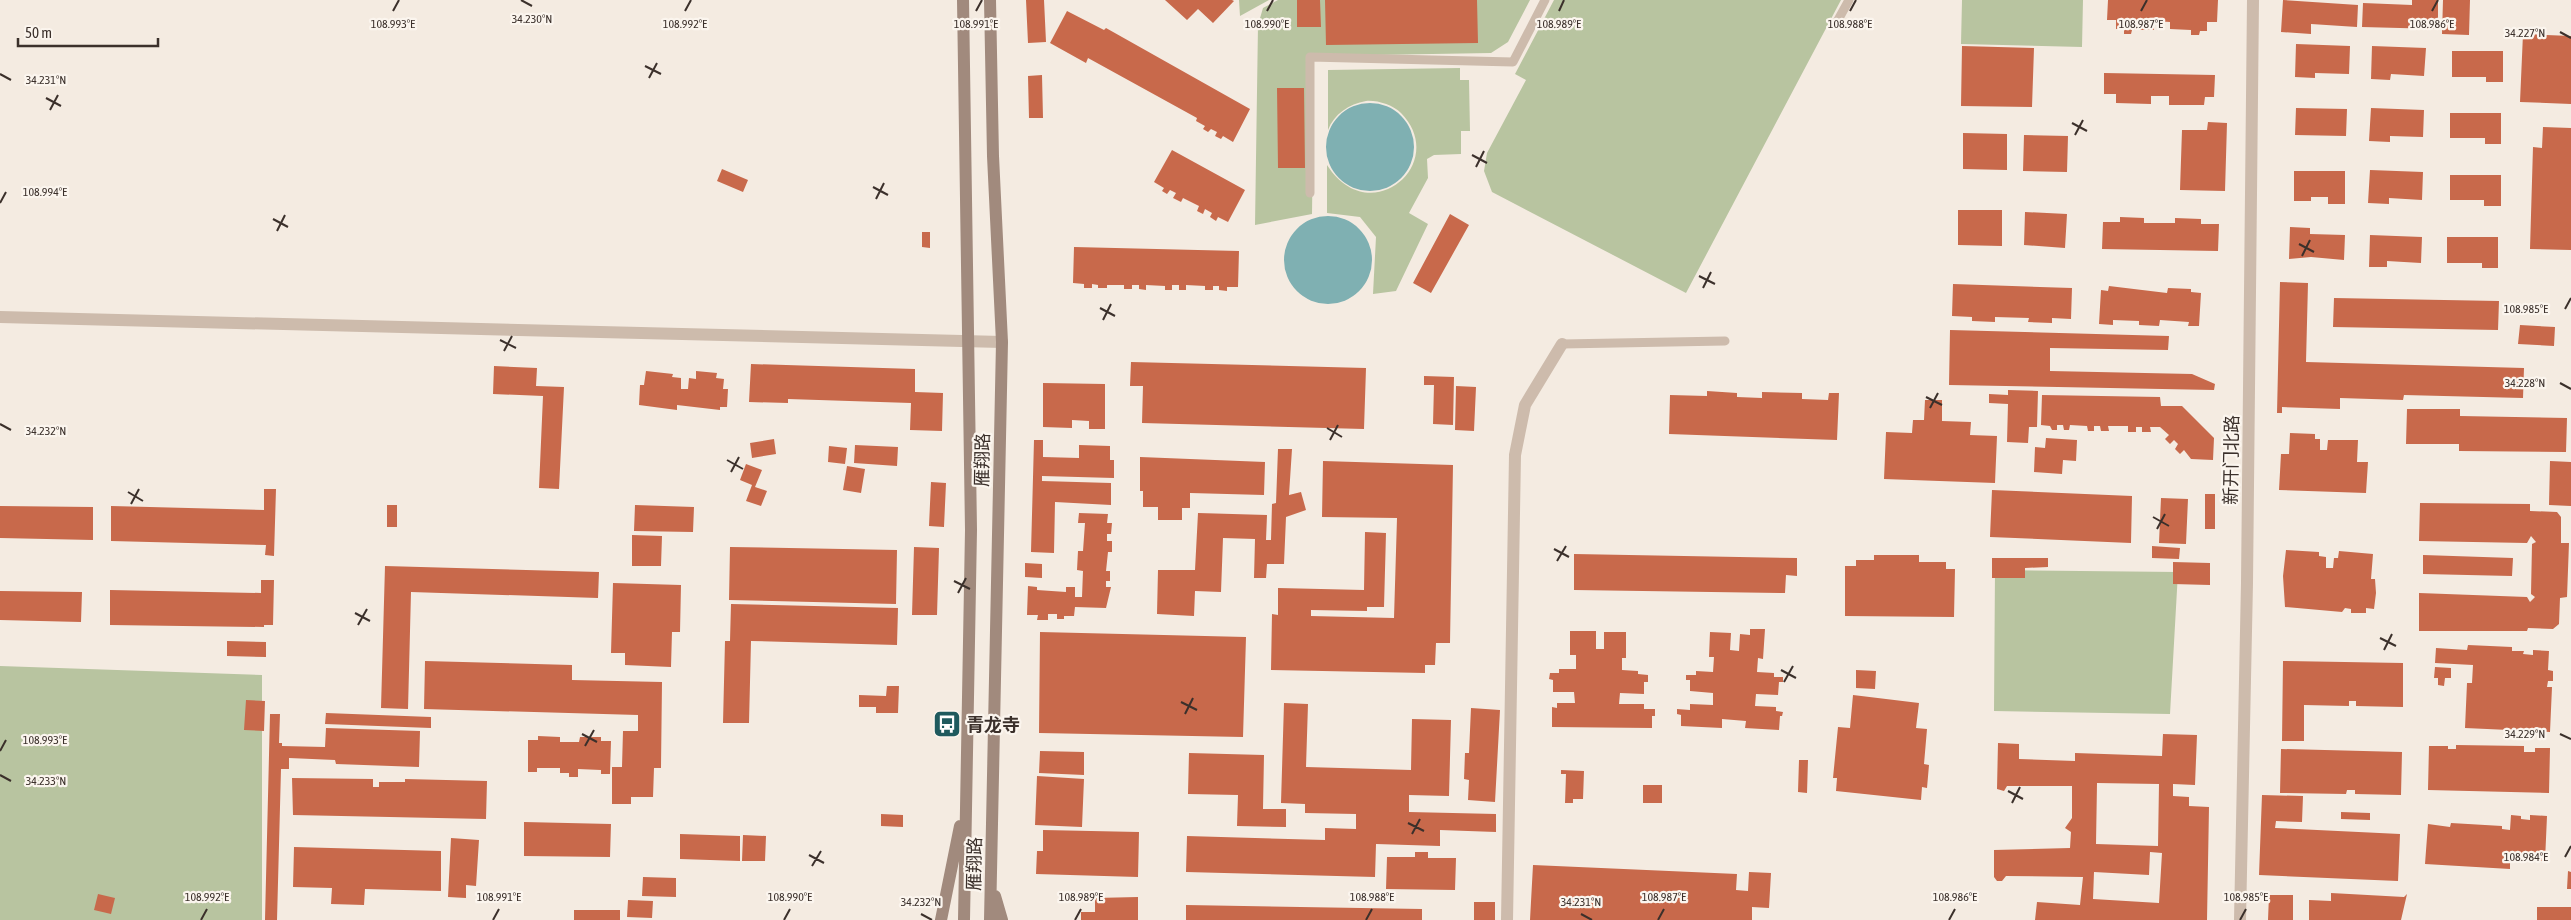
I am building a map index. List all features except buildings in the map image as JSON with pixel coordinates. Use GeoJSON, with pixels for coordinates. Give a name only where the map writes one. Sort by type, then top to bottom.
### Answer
{"type":"FeatureCollection","features":[{"type":"Feature","properties":{"kind":"main road","name":"雁翔路"},"geometry":{"type":"LineString","coordinates":[[963,0],[970,340],[971,530],[964,920]]}},
{"type":"Feature","properties":{"kind":"main road","name":"雁翔路"},"geometry":{"type":"LineString","coordinates":[[990,0],[992,156],[1002,342],[990,920]]}},
{"type":"Feature","properties":{"kind":"main road"},"geometry":{"type":"LineString","coordinates":[[941,920],[967,787]]}},
{"type":"Feature","properties":{"kind":"main road"},"geometry":{"type":"LineString","coordinates":[[991,880],[1002,920]]}},
{"type":"Feature","properties":{"kind":"street","name":"新开门北路"},"geometry":{"type":"LineString","coordinates":[[2240,920],[2247,583],[2253,0]]}},
{"type":"Feature","properties":{"kind":"street"},"geometry":{"type":"LineString","coordinates":[[0,317],[1002,342]]}},
{"type":"Feature","properties":{"kind":"street"},"geometry":{"type":"LineString","coordinates":[[1508,920],[1515,455],[1525,405],[1562,344]]}},
{"type":"Feature","properties":{"kind":"lane"},"geometry":{"type":"LineString","coordinates":[[1310,193],[1310,56],[1513,62],[1546,0]]}},
{"type":"Feature","properties":{"kind":"lane"},"geometry":{"type":"LineString","coordinates":[[1838,20],[1849,0]]}},
{"type":"Feature","properties":{"kind":"lane"},"geometry":{"type":"LineString","coordinates":[[1562,344],[1725,341]]}},
{"type":"Feature","properties":{"kind":"green space"},"geometry":{"type":"Polygon","coordinates":[[[1239,0],[1269,0],[1240,16],[1239,0]]]}},
{"type":"Feature","properties":{"kind":"green space"},"geometry":{"type":"Polygon","coordinates":[[[1278,0],[1530,0],[1508,42],[1491,53],[1314,56],[1312,214],[1255,225],[1258,25],[1263,8],[1278,0]]]}},
{"type":"Feature","properties":{"kind":"green space"},"geometry":{"type":"Polygon","coordinates":[[[1554,0],[1841,0],[1686,293],[1492,192],[1484,171],[1487,153],[1526,80],[1515,74],[1554,0]]]}},
{"type":"Feature","properties":{"kind":"green space"},"geometry":{"type":"Polygon","coordinates":[[[1962,0],[2083,0],[2082,47],[1961,44],[1962,0]]]}},
{"type":"Feature","properties":{"kind":"green space"},"geometry":{"type":"Polygon","coordinates":[[[1460,68],[1460,80],[1469,80],[1470,131],[1461,131],[1461,154],[1434,155],[1427,159],[1428,178],[1409,213],[1428,224],[1396,291],[1373,294],[1376,237],[1360,217],[1327,213],[1327,165],[1345,184],[1364,192],[1382,191],[1398,183],[1410,169],[1416,152],[1414,132],[1398,110],[1375,101],[1366,101],[1348,107],[1334,119],[1328,130],[1328,70],[1460,68]]]}},
{"type":"Feature","properties":{"kind":"green space"},"geometry":{"type":"Polygon","coordinates":[[[1995,570],[2178,572],[2170,714],[1994,711],[1995,570]]]}},
{"type":"Feature","properties":{"kind":"green space"},"geometry":{"type":"Polygon","coordinates":[[[0,666],[262,675],[262,920],[0,920],[0,666]]]}},
{"type":"Feature","properties":{"kind":"water"},"geometry":{"type":"Polygon","coordinates":[[[1370,103],[1387,106],[1395,110],[1407,122],[1411,130],[1414,147],[1411,164],[1407,172],[1395,184],[1387,188],[1370,191],[1353,188],[1345,184],[1333,172],[1329,164],[1326,147],[1329,130],[1333,122],[1345,110],[1353,106],[1370,103]]]}},
{"type":"Feature","properties":{"kind":"water"},"geometry":{"type":"Polygon","coordinates":[[[1328,216],[1345,219],[1353,223],[1365,235],[1369,243],[1372,260],[1369,277],[1365,285],[1353,297],[1345,301],[1328,304],[1311,301],[1303,297],[1291,285],[1287,277],[1284,260],[1287,243],[1291,235],[1303,223],[1311,219],[1328,216]]]}},
{"type":"Feature","properties":{"kind":"place","name":"青龙寺"},"geometry":{"type":"Point","coordinates":[947,724]}}]}
